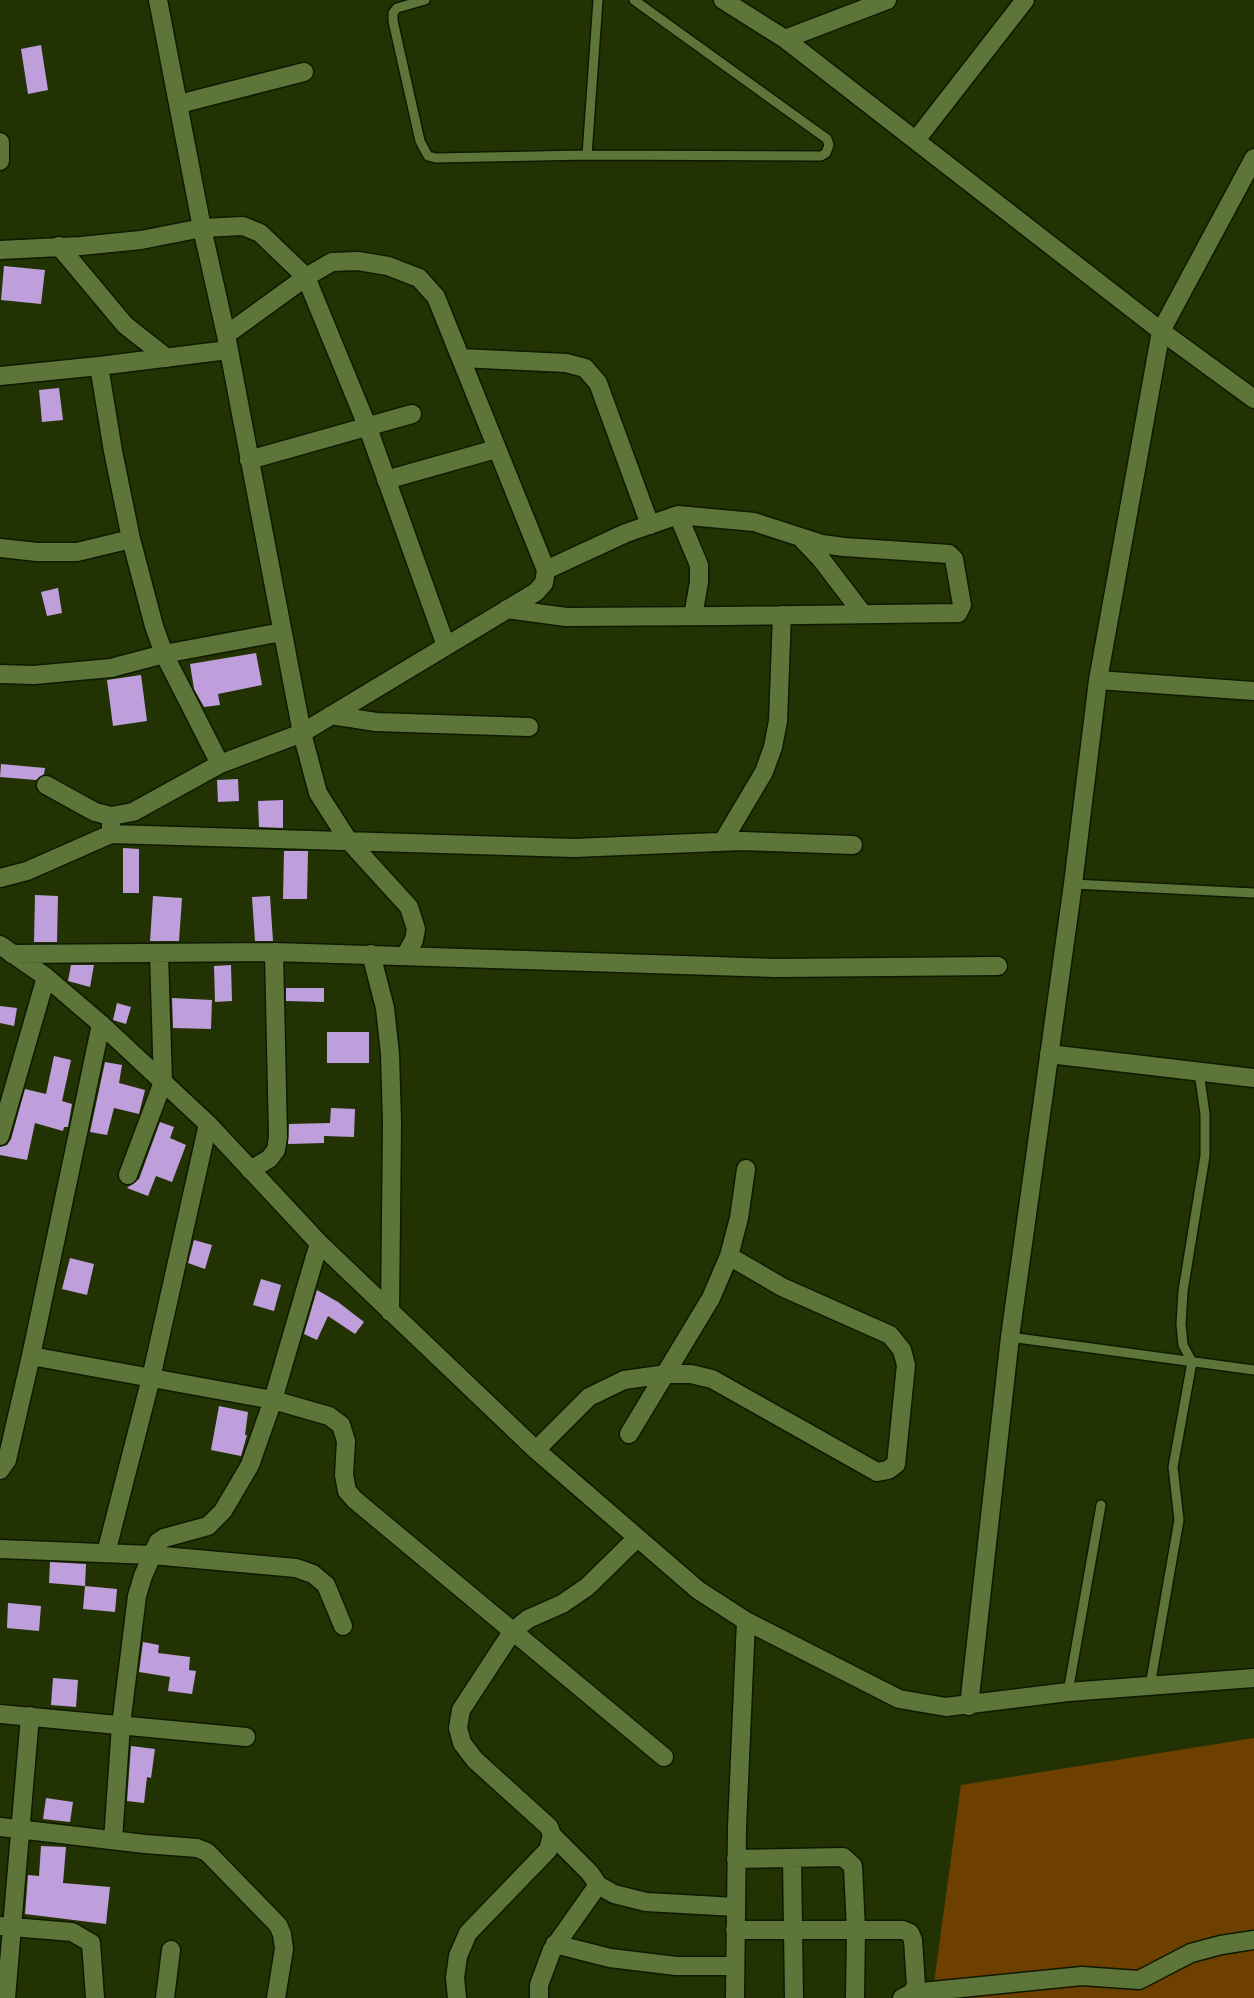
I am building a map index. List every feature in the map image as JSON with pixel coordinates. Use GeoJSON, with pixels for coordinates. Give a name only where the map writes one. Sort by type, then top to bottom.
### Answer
{"type":"FeatureCollection","features":[{"type":"Feature","properties":{"kind":"street"},"geometry":{"type":"LineString","coordinates":[[158,0],[302,733],[318,793],[348,840],[409,907],[416,929],[414,940],[405,956]]}},
{"type":"Feature","properties":{"kind":"street"},"geometry":{"type":"LineString","coordinates":[[723,0],[785,38],[1161,331],[1254,399]]}},
{"type":"Feature","properties":{"kind":"street"},"geometry":{"type":"LineString","coordinates":[[785,38],[887,0]]}},
{"type":"Feature","properties":{"kind":"street"},"geometry":{"type":"LineString","coordinates":[[916,140],[1026,0]]}},
{"type":"Feature","properties":{"kind":"street"},"geometry":{"type":"LineString","coordinates":[[179,104],[304,72]]}},
{"type":"Feature","properties":{"kind":"street"},"geometry":{"type":"LineString","coordinates":[[0,142],[0,161]]}},
{"type":"Feature","properties":{"kind":"street"},"geometry":{"type":"LineString","coordinates":[[969,1706],[1010,1337],[1073,884],[1097,680],[1161,331],[1254,158]]}},
{"type":"Feature","properties":{"kind":"street"},"geometry":{"type":"LineString","coordinates":[[0,250],[141,240],[202,228],[243,226],[260,233],[306,277],[368,428],[446,646]]}},
{"type":"Feature","properties":{"kind":"street"},"geometry":{"type":"LineString","coordinates":[[59,246],[125,325],[167,358]]}},
{"type":"Feature","properties":{"kind":"street"},"geometry":{"type":"LineString","coordinates":[[0,376],[167,358],[227,342],[306,277],[332,262],[358,261],[388,266],[419,278],[436,297],[546,570],[544,583],[536,592],[302,733],[220,764],[133,812],[111,816],[95,812],[46,785]]}},
{"type":"Feature","properties":{"kind":"street"},"geometry":{"type":"LineString","coordinates":[[461,358],[566,363],[585,368],[598,383],[650,525]]}},
{"type":"Feature","properties":{"kind":"street"},"geometry":{"type":"LineString","coordinates":[[99,366],[113,451],[146,600],[164,654],[220,764]]}},
{"type":"Feature","properties":{"kind":"street"},"geometry":{"type":"LineString","coordinates":[[249,460],[412,414]]}},
{"type":"Feature","properties":{"kind":"street"},"geometry":{"type":"LineString","coordinates":[[386,481],[496,449]]}},
{"type":"Feature","properties":{"kind":"street"},"geometry":{"type":"LineString","coordinates":[[507,609],[566,617],[693,616],[958,613],[962,605],[954,559],[949,554],[822,544],[754,522],[678,515],[593,547],[546,570]]}},
{"type":"Feature","properties":{"kind":"street"},"geometry":{"type":"LineString","coordinates":[[678,515],[699,565],[693,616]]}},
{"type":"Feature","properties":{"kind":"street"},"geometry":{"type":"LineString","coordinates":[[798,535],[821,559],[863,614]]}},
{"type":"Feature","properties":{"kind":"street"},"geometry":{"type":"LineString","coordinates":[[0,548],[77,551],[131,539]]}},
{"type":"Feature","properties":{"kind":"street"},"geometry":{"type":"LineString","coordinates":[[723,841],[764,772],[773,747],[778,721],[782,615]]}},
{"type":"Feature","properties":{"kind":"street"},"geometry":{"type":"LineString","coordinates":[[0,674],[34,675],[111,668],[164,654],[282,632]]}},
{"type":"Feature","properties":{"kind":"street"},"geometry":{"type":"LineString","coordinates":[[1097,680],[1254,691]]}},
{"type":"Feature","properties":{"kind":"street"},"geometry":{"type":"LineString","coordinates":[[331,715],[376,722],[529,727]]}},
{"type":"Feature","properties":{"kind":"street"},"geometry":{"type":"LineString","coordinates":[[111,816],[111,834]]}},
{"type":"Feature","properties":{"kind":"street"},"geometry":{"type":"LineString","coordinates":[[0,878],[27,871],[111,834],[237,840],[348,840],[574,848],[723,841],[853,845]]}},
{"type":"Feature","properties":{"kind":"street"},"geometry":{"type":"LineString","coordinates":[[6,949],[159,954],[371,954],[776,968],[998,966]]}},
{"type":"Feature","properties":{"kind":"street"},"geometry":{"type":"LineString","coordinates":[[6,949],[101,1024],[208,1124],[319,1243],[536,1450],[698,1590],[746,1621],[899,1699],[946,1707],[1068,1692],[1254,1678]]}},
{"type":"Feature","properties":{"kind":"street"},"geometry":{"type":"LineString","coordinates":[[250,1170],[269,1159],[276,1150],[278,1138],[274,952]]}},
{"type":"Feature","properties":{"kind":"street"},"geometry":{"type":"LineString","coordinates":[[128,1175],[163,1082],[159,954]]}},
{"type":"Feature","properties":{"kind":"street"},"geometry":{"type":"LineString","coordinates":[[371,954],[385,1008],[390,1054],[390,1312]]}},
{"type":"Feature","properties":{"kind":"street"},"geometry":{"type":"LineString","coordinates":[[0,1136],[46,978]]}},
{"type":"Feature","properties":{"kind":"street"},"geometry":{"type":"LineString","coordinates":[[0,1470],[7,1460],[31,1356],[101,1024]]}},
{"type":"Feature","properties":{"kind":"street"},"geometry":{"type":"LineString","coordinates":[[1049,1054],[1254,1078]]}},
{"type":"Feature","properties":{"kind":"street"},"geometry":{"type":"LineString","coordinates":[[106,1553],[151,1378],[208,1124]]}},
{"type":"Feature","properties":{"kind":"street"},"geometry":{"type":"LineString","coordinates":[[629,1434],[712,1298],[729,1256],[739,1219],[746,1169]]}},
{"type":"Feature","properties":{"kind":"street"},"geometry":{"type":"LineString","coordinates":[[113,1840],[121,1725],[137,1597],[143,1576],[158,1542],[208,1526],[223,1511],[250,1465],[273,1401],[319,1243]]}},
{"type":"Feature","properties":{"kind":"street"},"geometry":{"type":"LineString","coordinates":[[536,1450],[589,1396],[624,1380],[667,1374],[691,1374],[712,1379],[877,1472],[888,1470],[896,1464],[906,1365],[902,1350],[890,1335],[782,1287],[729,1256]]}},
{"type":"Feature","properties":{"kind":"street"},"geometry":{"type":"LineString","coordinates":[[31,1356],[273,1401],[328,1416],[341,1426],[346,1441],[344,1475],[347,1490],[355,1500],[664,1757]]}},
{"type":"Feature","properties":{"kind":"street"},"geometry":{"type":"LineString","coordinates":[[637,1538],[587,1587],[562,1604],[528,1619],[512,1632],[461,1710],[458,1728],[462,1743],[475,1760],[549,1827],[552,1835],[590,1873],[598,1885],[614,1894],[646,1902],[736,1907]]}},
{"type":"Feature","properties":{"kind":"street"},"geometry":{"type":"LineString","coordinates":[[0,1549],[106,1553],[296,1568],[313,1574],[326,1584],[343,1626]]}},
{"type":"Feature","properties":{"kind":"street"},"geometry":{"type":"LineString","coordinates":[[735,1998],[736,1859],[746,1621]]}},
{"type":"Feature","properties":{"kind":"street"},"geometry":{"type":"LineString","coordinates":[[0,1714],[246,1737]]}},
{"type":"Feature","properties":{"kind":"street"},"geometry":{"type":"LineString","coordinates":[[6,1998],[6,1927],[21,1828],[30,1716]]}},
{"type":"Feature","properties":{"kind":"street"},"geometry":{"type":"LineString","coordinates":[[0,1827],[197,1848],[208,1852],[278,1925],[284,1949],[276,1998]]}},
{"type":"Feature","properties":{"kind":"street"},"geometry":{"type":"LineString","coordinates":[[457,1998],[455,1978],[458,1956],[468,1933],[548,1850],[552,1835]]}},
{"type":"Feature","properties":{"kind":"street"},"geometry":{"type":"LineString","coordinates":[[736,1859],[843,1857],[849,1860],[853,1866],[856,1930],[855,1998]]}},
{"type":"Feature","properties":{"kind":"street"},"geometry":{"type":"LineString","coordinates":[[792,1858],[794,1998]]}},
{"type":"Feature","properties":{"kind":"street"},"geometry":{"type":"LineString","coordinates":[[539,1998],[540,1985],[555,1944],[598,1885]]}},
{"type":"Feature","properties":{"kind":"street"},"geometry":{"type":"LineString","coordinates":[[6,1927],[72,1932],[91,1943],[95,1998]]}},
{"type":"Feature","properties":{"kind":"street"},"geometry":{"type":"LineString","coordinates":[[735,1930],[903,1930],[910,1933],[913,1940],[916,1986],[906,1996]]}},
{"type":"Feature","properties":{"kind":"street"},"geometry":{"type":"LineString","coordinates":[[906,1996],[1082,1976],[1139,1980],[1191,1953],[1254,1940]]}},
{"type":"Feature","properties":{"kind":"street"},"geometry":{"type":"LineString","coordinates":[[555,1944],[610,1958],[676,1966],[735,1966]]}},
{"type":"Feature","properties":{"kind":"street"},"geometry":{"type":"LineString","coordinates":[[165,1998],[171,1950]]}},
{"type":"Feature","properties":{"kind":"lane"},"geometry":{"type":"LineString","coordinates":[[425,0],[402,6],[393,13],[420,141],[428,156],[821,156],[827,152],[827,139],[634,0]]}},
{"type":"Feature","properties":{"kind":"lane"},"geometry":{"type":"LineString","coordinates":[[587,155],[598,0]]}},
{"type":"Feature","properties":{"kind":"lane"},"geometry":{"type":"LineString","coordinates":[[1073,884],[1254,893]]}},
{"type":"Feature","properties":{"kind":"lane"},"geometry":{"type":"LineString","coordinates":[[1149,1688],[1179,1520],[1173,1467],[1192,1362],[1183,1345],[1181,1324],[1183,1291],[1205,1156],[1205,1114],[1199,1072]]}},
{"type":"Feature","properties":{"kind":"lane"},"geometry":{"type":"LineString","coordinates":[[1010,1337],[1254,1370]]}},
{"type":"Feature","properties":{"kind":"lane"},"geometry":{"type":"LineString","coordinates":[[1068,1692],[1101,1504]]}},
{"type":"Feature","properties":{"kind":"shaded area"},"geometry":{"type":"Polygon","coordinates":[[[1254,1738],[1254,1998],[932,1998],[961,1785],[1254,1738]]]}},
{"type":"Feature","properties":{"kind":"building"},"geometry":{"type":"Polygon","coordinates":[[[41,45],[48,90],[28,94],[21,49],[41,45]]]}},
{"type":"Feature","properties":{"kind":"building"},"geometry":{"type":"Polygon","coordinates":[[[4,266],[45,270],[41,304],[1,300],[4,266]]]}},
{"type":"Feature","properties":{"kind":"building"},"geometry":{"type":"Polygon","coordinates":[[[59,388],[63,420],[42,422],[39,390],[59,388]]]}},
{"type":"Feature","properties":{"kind":"building"},"geometry":{"type":"Polygon","coordinates":[[[58,588],[62,613],[47,616],[41,592],[58,588]]]}},
{"type":"Feature","properties":{"kind":"building"},"geometry":{"type":"Polygon","coordinates":[[[256,653],[262,685],[218,694],[220,705],[204,707],[194,689],[190,664],[256,653]]]}},
{"type":"Feature","properties":{"kind":"building"},"geometry":{"type":"Polygon","coordinates":[[[141,675],[147,721],[113,726],[107,680],[141,675]]]}},
{"type":"Feature","properties":{"kind":"building"},"geometry":{"type":"Polygon","coordinates":[[[1,764],[45,768],[44,774],[36,780],[0,777],[1,764]]]}},
{"type":"Feature","properties":{"kind":"building"},"geometry":{"type":"Polygon","coordinates":[[[238,779],[239,801],[218,802],[217,780],[238,779]]]}},
{"type":"Feature","properties":{"kind":"building"},"geometry":{"type":"Polygon","coordinates":[[[283,800],[283,828],[259,827],[258,801],[283,800]]]}},
{"type":"Feature","properties":{"kind":"building"},"geometry":{"type":"Polygon","coordinates":[[[123,848],[139,849],[139,893],[123,893],[123,848]]]}},
{"type":"Feature","properties":{"kind":"building"},"geometry":{"type":"Polygon","coordinates":[[[284,851],[308,851],[307,899],[283,899],[284,851]]]}},
{"type":"Feature","properties":{"kind":"building"},"geometry":{"type":"Polygon","coordinates":[[[35,895],[58,896],[57,942],[34,942],[35,895]]]}},
{"type":"Feature","properties":{"kind":"building"},"geometry":{"type":"Polygon","coordinates":[[[153,896],[182,898],[179,941],[150,941],[153,896]]]}},
{"type":"Feature","properties":{"kind":"building"},"geometry":{"type":"Polygon","coordinates":[[[270,896],[273,941],[255,941],[252,897],[270,896]]]}},
{"type":"Feature","properties":{"kind":"building"},"geometry":{"type":"Polygon","coordinates":[[[71,965],[94,965],[90,987],[68,981],[71,965]]]}},
{"type":"Feature","properties":{"kind":"building"},"geometry":{"type":"Polygon","coordinates":[[[231,965],[232,1001],[215,1002],[214,966],[231,965]]]}},
{"type":"Feature","properties":{"kind":"building"},"geometry":{"type":"Polygon","coordinates":[[[286,988],[324,988],[324,1002],[286,1001],[286,988]]]}},
{"type":"Feature","properties":{"kind":"building"},"geometry":{"type":"Polygon","coordinates":[[[172,998],[212,1000],[211,1029],[173,1028],[172,998]]]}},
{"type":"Feature","properties":{"kind":"building"},"geometry":{"type":"Polygon","coordinates":[[[117,1003],[131,1007],[126,1024],[113,1020],[117,1003]]]}},
{"type":"Feature","properties":{"kind":"building"},"geometry":{"type":"Polygon","coordinates":[[[0,1006],[17,1008],[14,1026],[0,1023],[0,1006]]]}},
{"type":"Feature","properties":{"kind":"building"},"geometry":{"type":"Polygon","coordinates":[[[327,1032],[369,1032],[369,1063],[327,1063],[327,1032]]]}},
{"type":"Feature","properties":{"kind":"building"},"geometry":{"type":"Polygon","coordinates":[[[54,1056],[71,1060],[62,1101],[72,1104],[68,1127],[64,1127],[63,1131],[35,1123],[27,1160],[0,1155],[0,1147],[7,1145],[11,1139],[25,1089],[46,1094],[54,1056]]]}},
{"type":"Feature","properties":{"kind":"building"},"geometry":{"type":"Polygon","coordinates":[[[105,1062],[122,1065],[119,1083],[145,1090],[139,1114],[114,1108],[107,1135],[90,1132],[105,1062]]]}},
{"type":"Feature","properties":{"kind":"building"},"geometry":{"type":"Polygon","coordinates":[[[331,1108],[355,1109],[354,1137],[324,1136],[324,1143],[288,1144],[289,1124],[330,1123],[331,1108]]]}},
{"type":"Feature","properties":{"kind":"building"},"geometry":{"type":"Polygon","coordinates":[[[160,1122],[174,1127],[170,1138],[186,1145],[172,1182],[156,1176],[148,1196],[127,1188],[139,1179],[160,1122]]]}},
{"type":"Feature","properties":{"kind":"building"},"geometry":{"type":"Polygon","coordinates":[[[194,1240],[212,1245],[205,1269],[188,1263],[194,1240]]]}},
{"type":"Feature","properties":{"kind":"building"},"geometry":{"type":"Polygon","coordinates":[[[70,1258],[94,1264],[87,1295],[62,1289],[70,1258]]]}},
{"type":"Feature","properties":{"kind":"building"},"geometry":{"type":"Polygon","coordinates":[[[261,1279],[281,1285],[274,1311],[253,1305],[261,1279]]]}},
{"type":"Feature","properties":{"kind":"building"},"geometry":{"type":"Polygon","coordinates":[[[317,1290],[364,1322],[355,1334],[328,1316],[317,1340],[304,1334],[317,1290]]]}},
{"type":"Feature","properties":{"kind":"building"},"geometry":{"type":"Polygon","coordinates":[[[219,1406],[248,1412],[247,1435],[241,1456],[211,1450],[219,1406]]]}},
{"type":"Feature","properties":{"kind":"building"},"geometry":{"type":"Polygon","coordinates":[[[50,1562],[86,1564],[85,1586],[49,1583],[50,1562]]]}},
{"type":"Feature","properties":{"kind":"building"},"geometry":{"type":"Polygon","coordinates":[[[85,1586],[117,1589],[115,1612],[83,1609],[85,1586]]]}},
{"type":"Feature","properties":{"kind":"building"},"geometry":{"type":"Polygon","coordinates":[[[8,1603],[41,1606],[39,1631],[7,1628],[8,1603]]]}},
{"type":"Feature","properties":{"kind":"building"},"geometry":{"type":"Polygon","coordinates":[[[143,1642],[159,1645],[158,1653],[190,1657],[189,1670],[196,1671],[192,1694],[168,1691],[170,1677],[139,1672],[143,1642]]]}},
{"type":"Feature","properties":{"kind":"building"},"geometry":{"type":"Polygon","coordinates":[[[53,1678],[78,1680],[76,1707],[51,1705],[53,1678]]]}},
{"type":"Feature","properties":{"kind":"building"},"geometry":{"type":"Polygon","coordinates":[[[131,1746],[155,1749],[151,1778],[147,1777],[144,1803],[127,1801],[131,1746]]]}},
{"type":"Feature","properties":{"kind":"building"},"geometry":{"type":"Polygon","coordinates":[[[46,1798],[73,1802],[70,1822],[43,1819],[46,1798]]]}},
{"type":"Feature","properties":{"kind":"building"},"geometry":{"type":"Polygon","coordinates":[[[41,1846],[66,1847],[63,1883],[110,1887],[106,1924],[25,1914],[28,1875],[39,1876],[41,1846]]]}}]}
